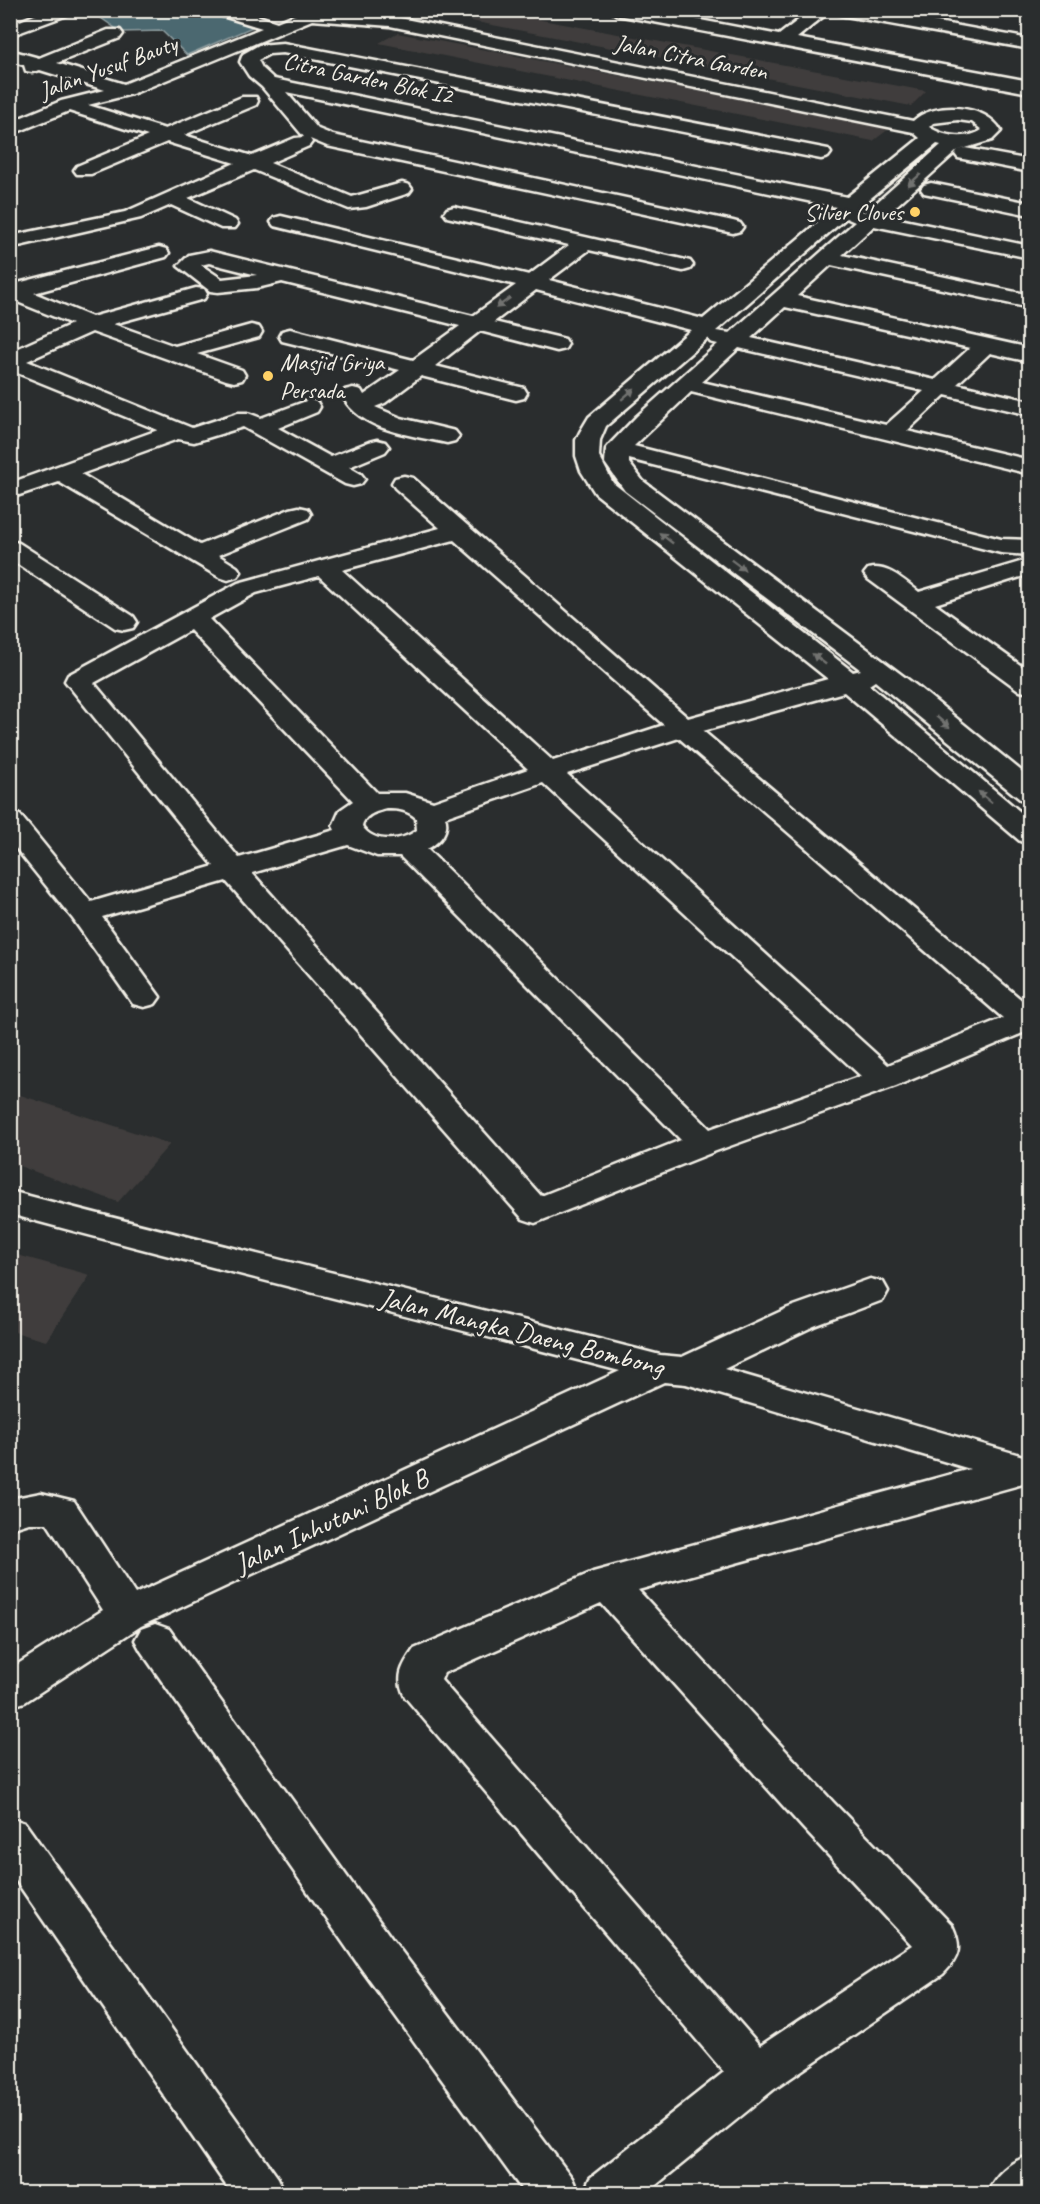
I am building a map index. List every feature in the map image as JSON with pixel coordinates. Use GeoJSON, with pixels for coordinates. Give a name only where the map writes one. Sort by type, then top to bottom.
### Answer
{"type":"FeatureCollection","features":[{"type":"Feature","properties":{"kind":"street"},"geometry":{"type":"LineString","coordinates":[[10,31],[64,10]]}},
{"type":"Feature","properties":{"kind":"street"},"geometry":{"type":"LineString","coordinates":[[222,10],[279,28]]}},
{"type":"Feature","properties":{"kind":"street"},"geometry":{"type":"LineString","coordinates":[[617,10],[999,81],[1027,84]]}},
{"type":"Feature","properties":{"kind":"street"},"geometry":{"type":"LineString","coordinates":[[782,40],[823,10]]}},
{"type":"Feature","properties":{"kind":"street"},"geometry":{"type":"LineString","coordinates":[[803,44],[844,11],[1029,44]]}},
{"type":"Feature","properties":{"kind":"street","name":"Jalan Yusuf Bauty"},"geometry":{"type":"LineString","coordinates":[[10,129],[68,105],[124,90],[317,13]]}},
{"type":"Feature","properties":{"kind":"street","name":"Jalan Citra Garden"},"geometry":{"type":"LineString","coordinates":[[317,13],[351,18],[397,14],[928,127]]}},
{"type":"Feature","properties":{"kind":"street"},"geometry":{"type":"LineString","coordinates":[[10,19],[28,24]]}},
{"type":"Feature","properties":{"kind":"street"},"geometry":{"type":"LineString","coordinates":[[10,75],[114,34]]}},
{"type":"Feature","properties":{"kind":"street","name":"Citra Garden Blok I2"},"geometry":{"type":"LineString","coordinates":[[821,153],[619,157],[283,48],[266,49],[249,58],[249,62],[259,76],[268,84],[619,157],[845,209],[870,219],[1029,252]]}},
{"type":"Feature","properties":{"kind":"street"},"geometry":{"type":"LineString","coordinates":[[10,55],[124,90]]}},
{"type":"Feature","properties":{"kind":"street"},"geometry":{"type":"LineString","coordinates":[[1022,62],[955,114],[928,127],[845,209],[597,422],[589,434],[586,457],[604,488],[874,703],[1029,835]]}},
{"type":"Feature","properties":{"kind":"street"},"geometry":{"type":"LineString","coordinates":[[268,84],[316,136],[619,157],[733,227]]}},
{"type":"Feature","properties":{"kind":"street"},"geometry":{"type":"LineString","coordinates":[[982,120],[1027,84]]}},
{"type":"Feature","properties":{"kind":"street"},"geometry":{"type":"LineString","coordinates":[[84,170],[249,101]]}},
{"type":"Feature","properties":{"kind":"street"},"geometry":{"type":"LineString","coordinates":[[68,105],[254,163],[349,203],[359,203],[402,189]]}},
{"type":"Feature","properties":{"kind":"street"},"geometry":{"type":"LineString","coordinates":[[955,114],[982,120],[991,127],[989,134],[961,147],[825,258],[645,421],[618,449],[617,463],[634,486],[909,693],[1029,794]]}},
{"type":"Feature","properties":{"kind":"street"},"geometry":{"type":"LineString","coordinates":[[928,127],[961,147],[1029,166]]}},
{"type":"Feature","properties":{"kind":"street"},"geometry":{"type":"LineString","coordinates":[[10,242],[128,215],[302,142]]}},
{"type":"Feature","properties":{"kind":"street"},"geometry":{"type":"LineString","coordinates":[[931,189],[1029,209]]}},
{"type":"Feature","properties":{"kind":"street"},"geometry":{"type":"LineString","coordinates":[[172,198],[228,224]]}},
{"type":"Feature","properties":{"kind":"street"},"geometry":{"type":"LineString","coordinates":[[454,213],[683,265]]}},
{"type":"Feature","properties":{"kind":"street"},"geometry":{"type":"LineString","coordinates":[[281,222],[521,280],[704,330],[735,341],[1029,408]]}},
{"type":"Feature","properties":{"kind":"street"},"geometry":{"type":"LineString","coordinates":[[521,280],[561,239]]}},
{"type":"Feature","properties":{"kind":"street"},"geometry":{"type":"LineString","coordinates":[[447,436],[373,416],[363,399],[405,364],[521,280],[584,244]]}},
{"type":"Feature","properties":{"kind":"street"},"geometry":{"type":"LineString","coordinates":[[12,291],[159,253]]}},
{"type":"Feature","properties":{"kind":"street"},"geometry":{"type":"LineString","coordinates":[[825,258],[1021,294]]}},
{"type":"Feature","properties":{"kind":"street"},"geometry":{"type":"LineString","coordinates":[[279,276],[557,344]]}},
{"type":"Feature","properties":{"kind":"street"},"geometry":{"type":"LineString","coordinates":[[12,291],[91,324],[234,375]]}},
{"type":"Feature","properties":{"kind":"street"},"geometry":{"type":"LineString","coordinates":[[10,361],[91,324],[196,294]]}},
{"type":"Feature","properties":{"kind":"street"},"geometry":{"type":"LineString","coordinates":[[780,299],[1029,354]]}},
{"type":"Feature","properties":{"kind":"street"},"geometry":{"type":"LineString","coordinates":[[176,353],[251,332]]}},
{"type":"Feature","properties":{"kind":"street"},"geometry":{"type":"LineString","coordinates":[[290,336],[516,393]]}},
{"type":"Feature","properties":{"kind":"street"},"geometry":{"type":"LineString","coordinates":[[867,426],[962,340]]}},
{"type":"Feature","properties":{"kind":"street"},"geometry":{"type":"LineString","coordinates":[[891,433],[986,345]]}},
{"type":"Feature","properties":{"kind":"street"},"geometry":{"type":"LineString","coordinates":[[10,361],[178,431],[194,435],[244,420],[353,479]]}},
{"type":"Feature","properties":{"kind":"street"},"geometry":{"type":"LineString","coordinates":[[700,387],[1029,467]]}},
{"type":"Feature","properties":{"kind":"street"},"geometry":{"type":"LineString","coordinates":[[259,427],[309,407]]}},
{"type":"Feature","properties":{"kind":"street"},"geometry":{"type":"LineString","coordinates":[[10,490],[178,431]]}},
{"type":"Feature","properties":{"kind":"street"},"geometry":{"type":"LineString","coordinates":[[330,466],[377,447]]}},
{"type":"Feature","properties":{"kind":"street"},"geometry":{"type":"LineString","coordinates":[[618,449],[1001,546],[1029,547]]}},
{"type":"Feature","properties":{"kind":"street"},"geometry":{"type":"LineString","coordinates":[[63,473],[228,572]]}},
{"type":"Feature","properties":{"kind":"street"},"geometry":{"type":"LineString","coordinates":[[404,483],[683,728],[1027,1022],[884,1079],[704,1143],[535,1211],[232,869],[78,681],[247,588],[457,531]]}},
{"type":"Feature","properties":{"kind":"street"},"geometry":{"type":"LineString","coordinates":[[604,488],[634,486]]}},
{"type":"Feature","properties":{"kind":"street"},"geometry":{"type":"LineString","coordinates":[[198,554],[298,514]]}},
{"type":"Feature","properties":{"kind":"street"},"geometry":{"type":"LineString","coordinates":[[10,548],[124,622]]}},
{"type":"Feature","properties":{"kind":"street"},"geometry":{"type":"LineString","coordinates":[[915,602],[1029,566]]}},
{"type":"Feature","properties":{"kind":"street"},"geometry":{"type":"LineString","coordinates":[[324,567],[884,1079]]}},
{"type":"Feature","properties":{"kind":"street"},"geometry":{"type":"LineString","coordinates":[[877,574],[1029,685]]}},
{"type":"Feature","properties":{"kind":"street"},"geometry":{"type":"LineString","coordinates":[[193,618],[371,803]]}},
{"type":"Feature","properties":{"kind":"street"},"geometry":{"type":"LineString","coordinates":[[429,813],[683,728],[882,672]]}},
{"type":"Feature","properties":{"kind":"street"},"geometry":{"type":"LineString","coordinates":[[874,703],[909,693]]}},
{"type":"Feature","properties":{"kind":"street"},"geometry":{"type":"LineString","coordinates":[[384,800],[410,802],[429,813],[433,820],[433,828],[428,836],[407,846],[377,848],[364,844],[348,831],[347,822],[351,814],[371,803],[384,800]]}},
{"type":"Feature","properties":{"kind":"street"},"geometry":{"type":"LineString","coordinates":[[10,821],[84,913],[144,997]]}},
{"type":"Feature","properties":{"kind":"street"},"geometry":{"type":"LineString","coordinates":[[84,913],[351,834]]}},
{"type":"Feature","properties":{"kind":"street"},"geometry":{"type":"LineString","coordinates":[[407,846],[704,1143]]}},
{"type":"Feature","properties":{"kind":"street","name":"Jalan Mangka Daeng Bombong"},"geometry":{"type":"LineString","coordinates":[[10,1202],[163,1243],[673,1369],[1025,1471]]}},
{"type":"Feature","properties":{"kind":"street","name":"Jalan Inhutani Blok B"},"geometry":{"type":"LineString","coordinates":[[10,1690],[673,1369],[870,1291]]}},
{"type":"Feature","properties":{"kind":"street"},"geometry":{"type":"LineString","coordinates":[[756,2075],[420,1685],[420,1673],[429,1661],[607,1583],[1025,1471]]}},
{"type":"Feature","properties":{"kind":"street"},"geometry":{"type":"LineString","coordinates":[[10,1514],[24,1508],[41,1505],[60,1511],[376,1953],[555,2193]]}},
{"type":"Feature","properties":{"kind":"street"},"geometry":{"type":"LineString","coordinates":[[607,1583],[818,1815],[936,1939],[936,1951],[927,1960],[756,2075],[607,2193]]}},
{"type":"Feature","properties":{"kind":"street"},"geometry":{"type":"LineString","coordinates":[[10,1836],[261,2193]]}},
{"type":"Feature","properties":{"kind":"street"},"geometry":{"type":"LineString","coordinates":[[1011,2193],[1029,2178]]}},
{"type":"Feature","properties":{"kind":"shaded area"},"geometry":{"type":"Polygon","coordinates":[[[435,10],[493,11],[926,91],[911,106],[430,13],[435,10]]]}},
{"type":"Feature","properties":{"kind":"shaded area"},"geometry":{"type":"Polygon","coordinates":[[[397,33],[890,128],[873,141],[379,43],[397,33]]]}},
{"type":"Feature","properties":{"kind":"shaded area"},"geometry":{"type":"Polygon","coordinates":[[[11,1092],[170,1144],[118,1202],[11,1163],[11,1092]]]}},
{"type":"Feature","properties":{"kind":"shaded area"},"geometry":{"type":"Polygon","coordinates":[[[10,1253],[90,1275],[46,1341],[11,1331],[10,1253]]]}},
{"type":"Feature","properties":{"kind":"water"},"geometry":{"type":"Polygon","coordinates":[[[91,11],[199,11],[255,26],[187,55],[162,31],[121,32],[91,11]]]}},
{"type":"Feature","properties":{"kind":"place","name":"Silver Cloves"},"geometry":{"type":"Point","coordinates":[915,212]}},
{"type":"Feature","properties":{"kind":"place","name":"Masjid Griya Persada"},"geometry":{"type":"Point","coordinates":[268,376]}}]}
